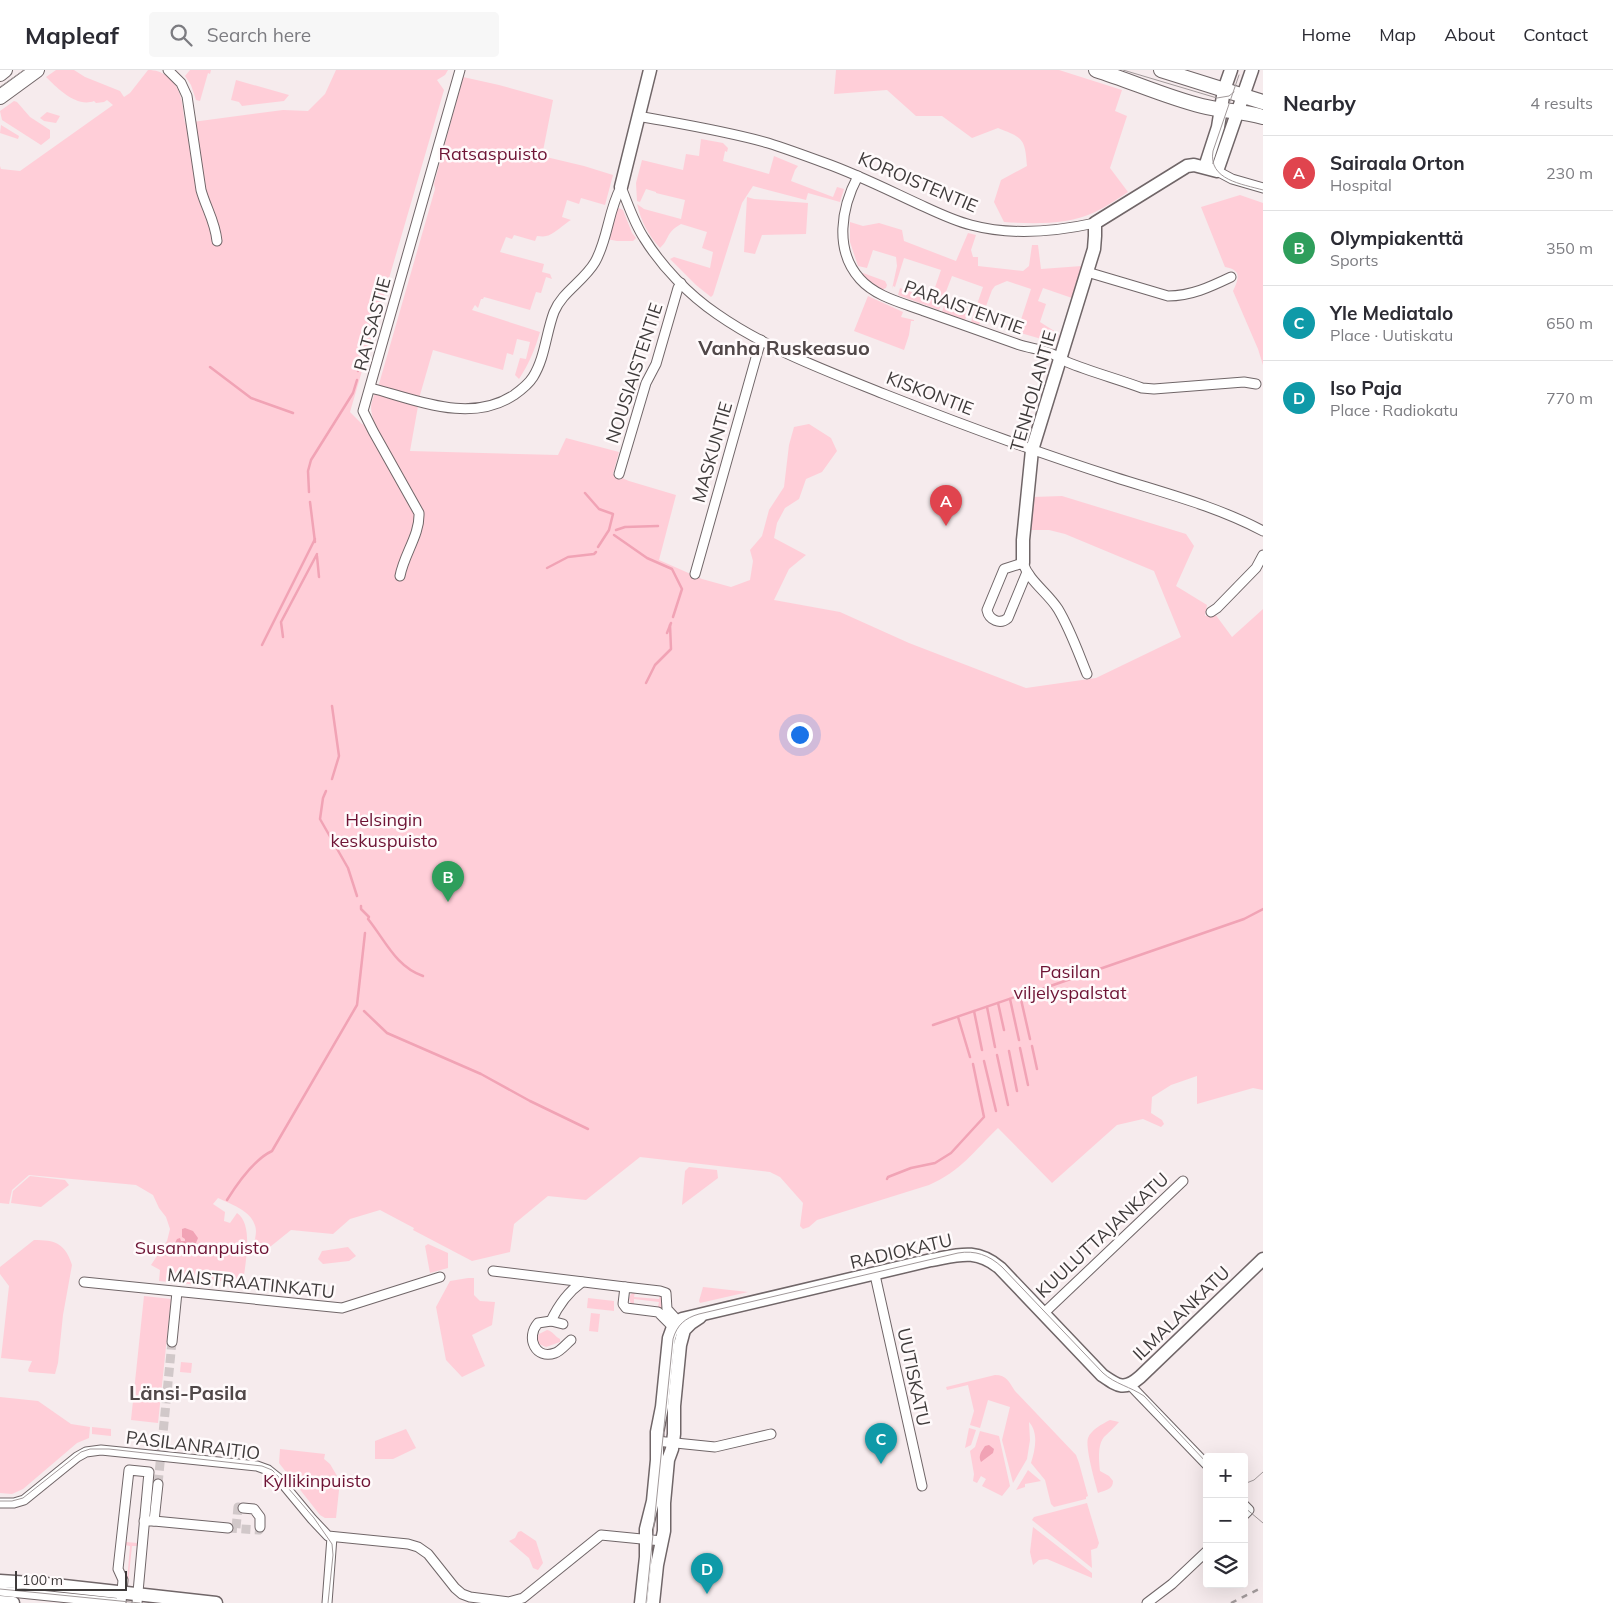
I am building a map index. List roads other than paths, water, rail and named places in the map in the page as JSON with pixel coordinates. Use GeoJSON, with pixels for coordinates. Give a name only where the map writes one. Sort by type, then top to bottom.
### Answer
{"type":"FeatureCollection","features":[{"type":"Feature","properties":{"kind":"main road"},"geometry":{"type":"LineString","coordinates":[[0,74],[5,70]]}},
{"type":"Feature","properties":{"kind":"main road"},"geometry":{"type":"LineString","coordinates":[[0,97],[37,70]]}},
{"type":"Feature","properties":{"kind":"main road"},"geometry":{"type":"LineString","coordinates":[[1096,70],[1162,94],[1204,106],[1263,117]]}},
{"type":"Feature","properties":{"kind":"main road"},"geometry":{"type":"LineString","coordinates":[[1161,70],[1263,102]]}},
{"type":"Feature","properties":{"kind":"street"},"geometry":{"type":"LineString","coordinates":[[168,70],[181,83],[187,96],[201,190],[214,221],[218,241]]}},
{"type":"Feature","properties":{"kind":"street","name":"RATSASTIE"},"geometry":{"type":"LineString","coordinates":[[400,576],[419,522],[418,513],[372,431],[364,411],[460,70]]}},
{"type":"Feature","properties":{"kind":"street"},"geometry":{"type":"LineString","coordinates":[[371,388],[434,405],[469,410],[492,407],[522,390],[533,377],[538,366],[554,312],[559,302],[589,271],[600,250],[614,201],[621,187],[650,70]]}},
{"type":"Feature","properties":{"kind":"street"},"geometry":{"type":"LineString","coordinates":[[1205,168],[1218,126],[1224,90],[1231,70]]}},
{"type":"Feature","properties":{"kind":"street"},"geometry":{"type":"LineString","coordinates":[[1252,70],[1217,171],[1263,188]]}},
{"type":"Feature","properties":{"kind":"street","name":"KOROISTENTIE"},"geometry":{"type":"LineString","coordinates":[[638,116],[767,143],[835,166],[970,225],[1006,232],[1075,228],[1094,223],[1187,166],[1194,165],[1217,171]]}},
{"type":"Feature","properties":{"kind":"street","name":"PARAISTENTIE"},"geometry":{"type":"LineString","coordinates":[[858,176],[844,212],[843,244],[853,270],[874,291],[902,303],[1047,352],[1067,362],[1148,389],[1244,382],[1256,384]]}},
{"type":"Feature","properties":{"kind":"street","name":"KISKONTIE"},"geometry":{"type":"LineString","coordinates":[[621,187],[643,237],[657,256],[682,283],[717,314],[761,340],[826,371],[1032,450],[1220,511],[1263,531]]}},
{"type":"Feature","properties":{"kind":"street","name":"TENHOLANTIE"},"geometry":{"type":"LineString","coordinates":[[1025,567],[1023,540],[1032,450],[1094,249],[1096,230],[1094,223]]}},
{"type":"Feature","properties":{"kind":"street"},"geometry":{"type":"LineString","coordinates":[[1087,272],[1168,296],[1180,296],[1196,292],[1231,277]]}},
{"type":"Feature","properties":{"kind":"street","name":"NOUSIAISTENTIE"},"geometry":{"type":"LineString","coordinates":[[619,474],[646,383],[656,364],[678,288],[682,283]]}},
{"type":"Feature","properties":{"kind":"street","name":"MASKUNTIE"},"geometry":{"type":"LineString","coordinates":[[695,574],[761,340]]}},
{"type":"Feature","properties":{"kind":"street"},"geometry":{"type":"LineString","coordinates":[[1211,612],[1256,568],[1263,555]]}},
{"type":"Feature","properties":{"kind":"street"},"geometry":{"type":"LineString","coordinates":[[1025,567],[1010,615],[1005,621],[990,618],[986,610],[1004,569],[1025,567]]}},
{"type":"Feature","properties":{"kind":"street"},"geometry":{"type":"LineString","coordinates":[[1025,567],[1059,610],[1087,674]]}},
{"type":"Feature","properties":{"kind":"street","name":"KUULUTTAJANKATU"},"geometry":{"type":"LineString","coordinates":[[1044,1313],[1183,1181]]}},
{"type":"Feature","properties":{"kind":"street","name":"RADIOKATU"},"geometry":{"type":"LineString","coordinates":[[679,1326],[686,1317],[702,1315],[962,1254],[977,1255],[989,1260],[1000,1268],[1102,1375],[1125,1385]]}},
{"type":"Feature","properties":{"kind":"street","name":"ILMALANKATU"},"geometry":{"type":"LineString","coordinates":[[1125,1385],[1263,1259]]}},
{"type":"Feature","properties":{"kind":"street"},"geometry":{"type":"LineString","coordinates":[[493,1271],[666,1293],[668,1309],[679,1326],[680,1344],[674,1406],[675,1425],[673,1443],[668,1460],[662,1541],[657,1565],[653,1603]]}},
{"type":"Feature","properties":{"kind":"street","name":"UUTISKATU"},"geometry":{"type":"LineString","coordinates":[[875,1274],[922,1486]]}},
{"type":"Feature","properties":{"kind":"street","name":"MAISTRAATINKATU"},"geometry":{"type":"LineString","coordinates":[[84,1282],[342,1308],[440,1277]]}},
{"type":"Feature","properties":{"kind":"street"},"geometry":{"type":"LineString","coordinates":[[550,1321],[558,1306],[582,1282]]}},
{"type":"Feature","properties":{"kind":"street"},"geometry":{"type":"LineString","coordinates":[[625,1287],[624,1306],[626,1308],[658,1312],[679,1326]]}},
{"type":"Feature","properties":{"kind":"street"},"geometry":{"type":"LineString","coordinates":[[172,1342],[177,1292]]}},
{"type":"Feature","properties":{"kind":"street"},"geometry":{"type":"LineString","coordinates":[[563,1324],[550,1321],[538,1323],[533,1328],[532,1342],[541,1352],[548,1354],[555,1353],[571,1340]]}},
{"type":"Feature","properties":{"kind":"street"},"geometry":{"type":"LineString","coordinates":[[641,1603],[646,1557],[645,1539],[654,1493],[658,1424],[662,1407],[670,1338],[679,1326]]}},
{"type":"Feature","properties":{"kind":"street"},"geometry":{"type":"LineString","coordinates":[[1125,1385],[1203,1460]]}},
{"type":"Feature","properties":{"kind":"street"},"geometry":{"type":"LineString","coordinates":[[656,1441],[715,1447],[770,1434]]}},
{"type":"Feature","properties":{"kind":"street","name":"PASILANRAITIO"},"geometry":{"type":"LineString","coordinates":[[0,1503],[14,1503],[24,1500],[77,1457],[86,1452],[101,1450],[262,1468],[278,1478],[320,1529],[332,1537]]}},
{"type":"Feature","properties":{"kind":"street"},"geometry":{"type":"LineString","coordinates":[[120,1600],[123,1580],[118,1569],[129,1470],[150,1472],[149,1521]]}},
{"type":"Feature","properties":{"kind":"street"},"geometry":{"type":"LineString","coordinates":[[137,1599],[149,1521],[158,1484]]}},
{"type":"Feature","properties":{"kind":"street"},"geometry":{"type":"LineString","coordinates":[[242,1508],[254,1509],[260,1517],[260,1527]]}},
{"type":"Feature","properties":{"kind":"street"},"geometry":{"type":"LineString","coordinates":[[149,1521],[228,1528]]}},
{"type":"Feature","properties":{"kind":"street"},"geometry":{"type":"LineString","coordinates":[[326,1603],[332,1537],[408,1544],[418,1547],[428,1554],[462,1594],[470,1598],[509,1602],[523,1598],[601,1535],[662,1541]]}},
{"type":"Feature","properties":{"kind":"street"},"geometry":{"type":"LineString","coordinates":[[1148,1603],[1172,1584],[1203,1555]]}},
{"type":"Feature","properties":{"kind":"street"},"geometry":{"type":"LineString","coordinates":[[0,1581],[46,1584],[120,1600]]}},
{"type":"Feature","properties":{"kind":"street"},"geometry":{"type":"LineString","coordinates":[[0,1591],[120,1600],[137,1599],[216,1603]]}},
{"type":"Feature","properties":{"kind":"street"},"geometry":{"type":"LineString","coordinates":[[0,1602],[13,1603]]}},
{"type":"Feature","properties":{"kind":"waterway"},"geometry":{"type":"LineString","coordinates":[[358,371],[364,349],[368,349]]}},
{"type":"Feature","properties":{"kind":"waterway"},"geometry":{"type":"LineString","coordinates":[[210,367],[251,398],[293,413]]}},
{"type":"Feature","properties":{"kind":"waterway"},"geometry":{"type":"LineString","coordinates":[[309,492],[308,471],[311,460],[353,393],[357,380]]}},
{"type":"Feature","properties":{"kind":"waterway"},"geometry":{"type":"LineString","coordinates":[[585,493],[599,509],[613,514],[609,530],[598,547]]}},
{"type":"Feature","properties":{"kind":"waterway"},"geometry":{"type":"LineString","coordinates":[[310,502],[315,542]]}},
{"type":"Feature","properties":{"kind":"waterway"},"geometry":{"type":"LineString","coordinates":[[616,530],[625,527],[658,526]]}},
{"type":"Feature","properties":{"kind":"waterway"},"geometry":{"type":"LineString","coordinates":[[614,535],[647,558],[672,569],[682,589],[673,617]]}},
{"type":"Feature","properties":{"kind":"waterway"},"geometry":{"type":"LineString","coordinates":[[262,645],[315,539]]}},
{"type":"Feature","properties":{"kind":"waterway"},"geometry":{"type":"LineString","coordinates":[[547,568],[568,557],[594,554],[596,552]]}},
{"type":"Feature","properties":{"kind":"waterway"},"geometry":{"type":"LineString","coordinates":[[283,637],[281,622],[317,554]]}},
{"type":"Feature","properties":{"kind":"waterway"},"geometry":{"type":"LineString","coordinates":[[317,556],[319,577]]}},
{"type":"Feature","properties":{"kind":"waterway"},"geometry":{"type":"LineString","coordinates":[[667,633],[671,623]]}},
{"type":"Feature","properties":{"kind":"waterway"},"geometry":{"type":"LineString","coordinates":[[646,683],[655,665],[671,649],[670,625]]}},
{"type":"Feature","properties":{"kind":"waterway"},"geometry":{"type":"LineString","coordinates":[[332,706],[339,756],[332,779]]}},
{"type":"Feature","properties":{"kind":"waterway"},"geometry":{"type":"LineString","coordinates":[[326,791],[320,819],[348,868],[357,896]]}},
{"type":"Feature","properties":{"kind":"waterway"},"geometry":{"type":"LineString","coordinates":[[361,906],[361,909],[369,917],[368,919],[398,960],[423,976]]}},
{"type":"Feature","properties":{"kind":"waterway"},"geometry":{"type":"LineString","coordinates":[[1033,992],[1244,919],[1263,909]]}},
{"type":"Feature","properties":{"kind":"waterway"},"geometry":{"type":"LineString","coordinates":[[227,1200],[253,1166],[272,1151],[357,1005],[365,933]]}},
{"type":"Feature","properties":{"kind":"waterway"},"geometry":{"type":"LineString","coordinates":[[1020,995],[1030,1039]]}},
{"type":"Feature","properties":{"kind":"waterway"},"geometry":{"type":"LineString","coordinates":[[933,1025],[1021,995]]}},
{"type":"Feature","properties":{"kind":"waterway"},"geometry":{"type":"LineString","coordinates":[[1010,999],[1019,1040]]}},
{"type":"Feature","properties":{"kind":"waterway"},"geometry":{"type":"LineString","coordinates":[[998,1003],[1004,1030]]}},
{"type":"Feature","properties":{"kind":"waterway"},"geometry":{"type":"LineString","coordinates":[[987,1007],[995,1047]]}},
{"type":"Feature","properties":{"kind":"waterway"},"geometry":{"type":"LineString","coordinates":[[364,1011],[387,1033],[481,1074],[530,1101],[588,1129]]}},
{"type":"Feature","properties":{"kind":"waterway"},"geometry":{"type":"LineString","coordinates":[[974,1011],[982,1050]]}},
{"type":"Feature","properties":{"kind":"waterway"},"geometry":{"type":"LineString","coordinates":[[958,1017],[970,1057]]}},
{"type":"Feature","properties":{"kind":"waterway"},"geometry":{"type":"LineString","coordinates":[[1032,1046],[1037,1069]]}},
{"type":"Feature","properties":{"kind":"waterway"},"geometry":{"type":"LineString","coordinates":[[1020,1048],[1028,1085]]}},
{"type":"Feature","properties":{"kind":"waterway"},"geometry":{"type":"LineString","coordinates":[[1009,1051],[1017,1091]]}},
{"type":"Feature","properties":{"kind":"waterway"},"geometry":{"type":"LineString","coordinates":[[997,1055],[1008,1105]]}},
{"type":"Feature","properties":{"kind":"waterway"},"geometry":{"type":"LineString","coordinates":[[984,1061],[996,1111]]}},
{"type":"Feature","properties":{"kind":"waterway"},"geometry":{"type":"LineString","coordinates":[[887,1179],[911,1168],[935,1163],[951,1153],[984,1117],[973,1064]]}},
{"type":"Feature","properties":{"kind":"tunnel"},"geometry":{"type":"LineString","coordinates":[[158,1484],[172,1342]]}},
{"type":"Feature","properties":{"kind":"tunnel"},"geometry":{"type":"LineString","coordinates":[[236,1528],[238,1507],[243,1508]]}},
{"type":"Feature","properties":{"kind":"tunnel"},"geometry":{"type":"LineString","coordinates":[[228,1528],[259,1530],[260,1527]]}},
{"type":"Feature","properties":{"kind":"tram line"},"geometry":{"type":"LineString","coordinates":[[0,87],[24,70]]}},
{"type":"Feature","properties":{"kind":"tram line"},"geometry":{"type":"LineString","coordinates":[[1123,70],[1217,98],[1229,96],[1234,92]]}},
{"type":"Feature","properties":{"kind":"tram line"},"geometry":{"type":"LineString","coordinates":[[1239,75],[1213,151],[1213,161],[1221,175],[1237,183],[1263,190]]}},
{"type":"Feature","properties":{"kind":"tram line"},"geometry":{"type":"LineString","coordinates":[[646,1603],[673,1339],[682,1323],[699,1314],[958,1253],[982,1254],[1002,1267],[1103,1373],[1144,1396],[1203,1459]]}},
{"type":"Feature","properties":{"kind":"tram line"},"geometry":{"type":"LineString","coordinates":[[0,1501],[12,1501],[23,1498],[81,1452],[90,1449],[109,1449],[262,1466],[276,1474],[314,1518],[332,1544],[333,1555],[328,1603]]}},
{"type":"Feature","properties":{"kind":"tram line"},"geometry":{"type":"LineString","coordinates":[[1248,1482],[1263,1472]]}},
{"type":"Feature","properties":{"kind":"tram line"},"geometry":{"type":"LineString","coordinates":[[1248,1510],[1263,1523]]}},
{"type":"Feature","properties":{"kind":"tram line"},"geometry":{"type":"LineString","coordinates":[[0,1589],[140,1603]]}},
{"type":"Feature","properties":{"kind":"railway"},"geometry":{"type":"LineString","coordinates":[[1231,1603],[1263,1587]]}},
{"type":"Feature","properties":{"kind":"place","name":"Sairaala Orton"},"geometry":{"type":"Point","coordinates":[946,526]}},
{"type":"Feature","properties":{"kind":"place","name":"Olympiakenttä"},"geometry":{"type":"Point","coordinates":[448,902]}},
{"type":"Feature","properties":{"kind":"place","name":"Yle Mediatalo"},"geometry":{"type":"Point","coordinates":[881,1464]}},
{"type":"Feature","properties":{"kind":"place","name":"Iso Paja"},"geometry":{"type":"Point","coordinates":[707,1594]}},
{"type":"Feature","properties":{"kind":"district","name":"Vanha Ruskeasuo"},"geometry":{"type":"Point","coordinates":[784,347]}},
{"type":"Feature","properties":{"kind":"district","name":"Länsi-Pasila"},"geometry":{"type":"Point","coordinates":[188,1392]}},
{"type":"Feature","properties":{"kind":"park label","name":"Ratsaspuisto"},"geometry":{"type":"Point","coordinates":[493,153]}},
{"type":"Feature","properties":{"kind":"park label","name":"Helsingin keskuspuisto"},"geometry":{"type":"Point","coordinates":[384,830]}},
{"type":"Feature","properties":{"kind":"park label","name":"Pasilan viljelyspalstat"},"geometry":{"type":"Point","coordinates":[1070,981]}},
{"type":"Feature","properties":{"kind":"park label","name":"Susannanpuisto"},"geometry":{"type":"Point","coordinates":[202,1247]}},
{"type":"Feature","properties":{"kind":"park label","name":"Kyllikinpuisto"},"geometry":{"type":"Point","coordinates":[317,1480]}}]}
